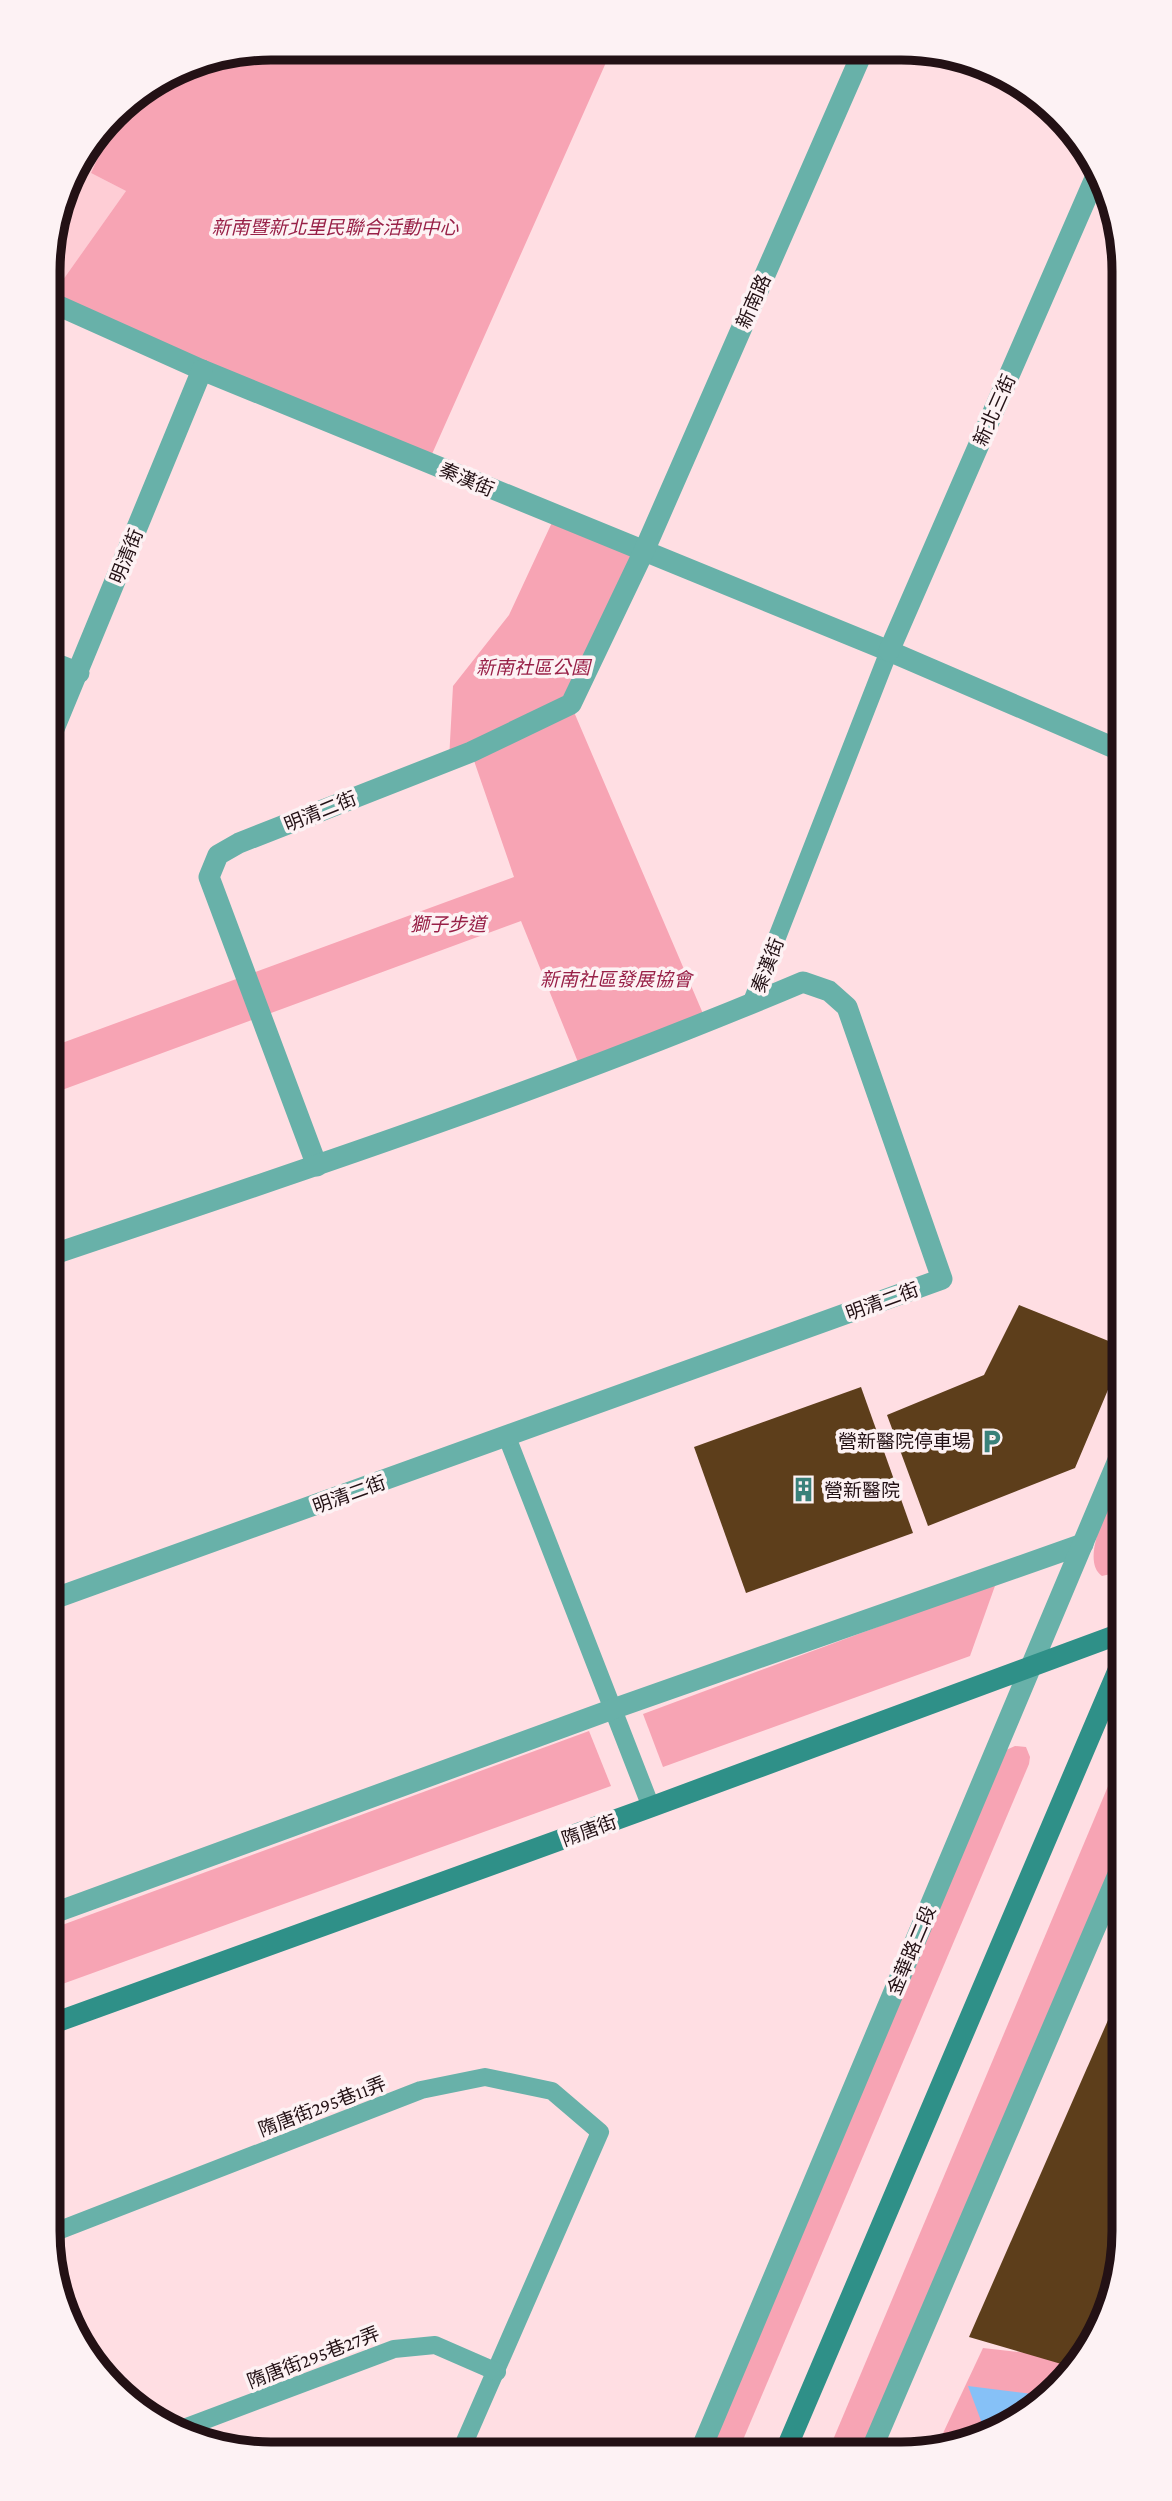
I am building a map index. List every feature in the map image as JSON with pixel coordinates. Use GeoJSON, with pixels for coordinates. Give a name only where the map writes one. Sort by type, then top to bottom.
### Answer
{"type":"FeatureCollection","features":[{"type":"Feature","properties":{"kind":"street","name":"新南路"},"geometry":{"type":"LineString","coordinates":[[644,551],[859,60]]}},
{"type":"Feature","properties":{"kind":"street","name":"新北三街"},"geometry":{"type":"LineString","coordinates":[[889,651],[1093,183]]}},
{"type":"Feature","properties":{"kind":"street","name":"秦漢街"},"geometry":{"type":"LineString","coordinates":[[60,306],[202,370],[889,651],[1112,747]]}},
{"type":"Feature","properties":{"kind":"street","name":"明清街"},"geometry":{"type":"LineString","coordinates":[[60,718],[202,370]]}},
{"type":"Feature","properties":{"kind":"street","name":"明清二街"},"geometry":{"type":"LineString","coordinates":[[317,1166],[209,877],[218,855],[239,843],[471,752],[571,704],[644,551]]}},
{"type":"Feature","properties":{"kind":"street"},"geometry":{"type":"LineString","coordinates":[[60,665],[79,673]]}},
{"type":"Feature","properties":{"kind":"street","name":"明清二街"},"geometry":{"type":"LineString","coordinates":[[60,1252],[317,1166],[582,1072],[803,982],[829,991],[847,1007],[942,1279],[60,1596]]}},
{"type":"Feature","properties":{"kind":"street","name":"金華路二段"},"geometry":{"type":"LineString","coordinates":[[704,2442],[1112,1475]]}},
{"type":"Feature","properties":{"kind":"street"},"geometry":{"type":"LineString","coordinates":[[60,1911],[613,1709],[1083,1544]]}},
{"type":"Feature","properties":{"kind":"street","name":"隋唐街"},"geometry":{"type":"LineString","coordinates":[[60,2021],[1112,1637]]}},
{"type":"Feature","properties":{"kind":"street"},"geometry":{"type":"LineString","coordinates":[[789,2442],[1112,1684]]}},
{"type":"Feature","properties":{"kind":"street"},"geometry":{"type":"LineString","coordinates":[[875,2442],[1112,1889]]}},
{"type":"Feature","properties":{"kind":"lane","name":"秦漢街"},"geometry":{"type":"LineString","coordinates":[[751,1004],[889,651]]}},
{"type":"Feature","properties":{"kind":"lane"},"geometry":{"type":"LineString","coordinates":[[508,1437],[651,1807]]}},
{"type":"Feature","properties":{"kind":"lane","name":"隋唐街295巷11弄"},"geometry":{"type":"LineString","coordinates":[[60,2230],[421,2090],[485,2077],[552,2091],[600,2132],[498,2372]]}},
{"type":"Feature","properties":{"kind":"lane","name":"隋唐街295巷27弄"},"geometry":{"type":"LineString","coordinates":[[191,2425],[394,2349],[435,2345],[498,2372]]}},
{"type":"Feature","properties":{"kind":"lane"},"geometry":{"type":"LineString","coordinates":[[464,2442],[498,2372]]}},
{"type":"Feature","properties":{"kind":"shaded area"},"geometry":{"type":"Polygon","coordinates":[[[107,137],[91,173],[126,191],[60,284],[60,256],[71,202],[81,177],[107,137]]]}},
{"type":"Feature","properties":{"kind":"green space","name":"新南暨新北里民聯合活動中心"},"geometry":{"type":"Polygon","coordinates":[[[256,60],[607,60],[428,463],[60,306],[60,284],[126,191],[91,173],[107,137],[131,112],[177,81],[229,64],[256,60]]]}},
{"type":"Feature","properties":{"kind":"green space"},"geometry":{"type":"Polygon","coordinates":[[[555,516],[644,551],[571,705],[707,1023],[582,1072],[521,921],[60,1091],[60,1044],[514,877],[471,752],[449,760],[453,686],[509,615],[555,516]]]}},
{"type":"Feature","properties":{"kind":"green space"},"geometry":{"type":"Polygon","coordinates":[[[1112,1499],[1112,1574],[1102,1576],[1096,1568],[1094,1557],[1095,1543],[1112,1499]]]}},
{"type":"Feature","properties":{"kind":"green space"},"geometry":{"type":"Polygon","coordinates":[[[996,1583],[970,1656],[663,1767],[643,1714],[996,1583]]]}},
{"type":"Feature","properties":{"kind":"green space"},"geometry":{"type":"Polygon","coordinates":[[[589,1731],[611,1786],[60,1985],[60,1926],[589,1731]]]}},
{"type":"Feature","properties":{"kind":"green space"},"geometry":{"type":"Polygon","coordinates":[[[1015,1746],[1026,1747],[1030,1757],[1029,1764],[742,2442],[713,2442],[1006,1750],[1015,1746]]]}},
{"type":"Feature","properties":{"kind":"green space"},"geometry":{"type":"Polygon","coordinates":[[[1112,1777],[1112,1865],[866,2442],[832,2442],[1112,1777]]]}},
{"type":"Feature","properties":{"kind":"green space"},"geometry":{"type":"Polygon","coordinates":[[[983,2348],[1070,2358],[1041,2389],[1019,2406],[995,2420],[941,2437],[983,2348]]]}},
{"type":"Feature","properties":{"kind":"water"},"geometry":{"type":"Polygon","coordinates":[[[968,2386],[1034,2394],[1019,2406],[983,2425],[968,2386]]]}},
{"type":"Feature","properties":{"kind":"building","name":"營新醫院停車場"},"geometry":{"type":"Polygon","coordinates":[[[1019,1305],[1112,1342],[1112,1380],[1075,1468],[928,1526],[887,1415],[984,1375],[1019,1305]]]}},
{"type":"Feature","properties":{"kind":"building","name":"營新醫院"},"geometry":{"type":"Polygon","coordinates":[[[861,1387],[913,1533],[746,1593],[694,1447],[861,1387]]]}},
{"type":"Feature","properties":{"kind":"building"},"geometry":{"type":"Polygon","coordinates":[[[1112,2011],[1112,2245],[1105,2285],[1096,2311],[1084,2336],[1064,2365],[969,2337],[1112,2011]]]}},
{"type":"Feature","properties":{"kind":"place","name":"營新醫院停車場"},"geometry":{"type":"Point","coordinates":[991,1441]}},
{"type":"Feature","properties":{"kind":"place","name":"營新醫院"},"geometry":{"type":"Point","coordinates":[804,1490]}},
{"type":"Feature","properties":{"kind":"park label","name":"新南社區公園"},"geometry":{"type":"Point","coordinates":[533,667]}},
{"type":"Feature","properties":{"kind":"park label","name":"獅子步道"},"geometry":{"type":"Point","coordinates":[448,924]}},
{"type":"Feature","properties":{"kind":"park label","name":"新南社區發展協會"},"geometry":{"type":"Point","coordinates":[616,979]}}]}
